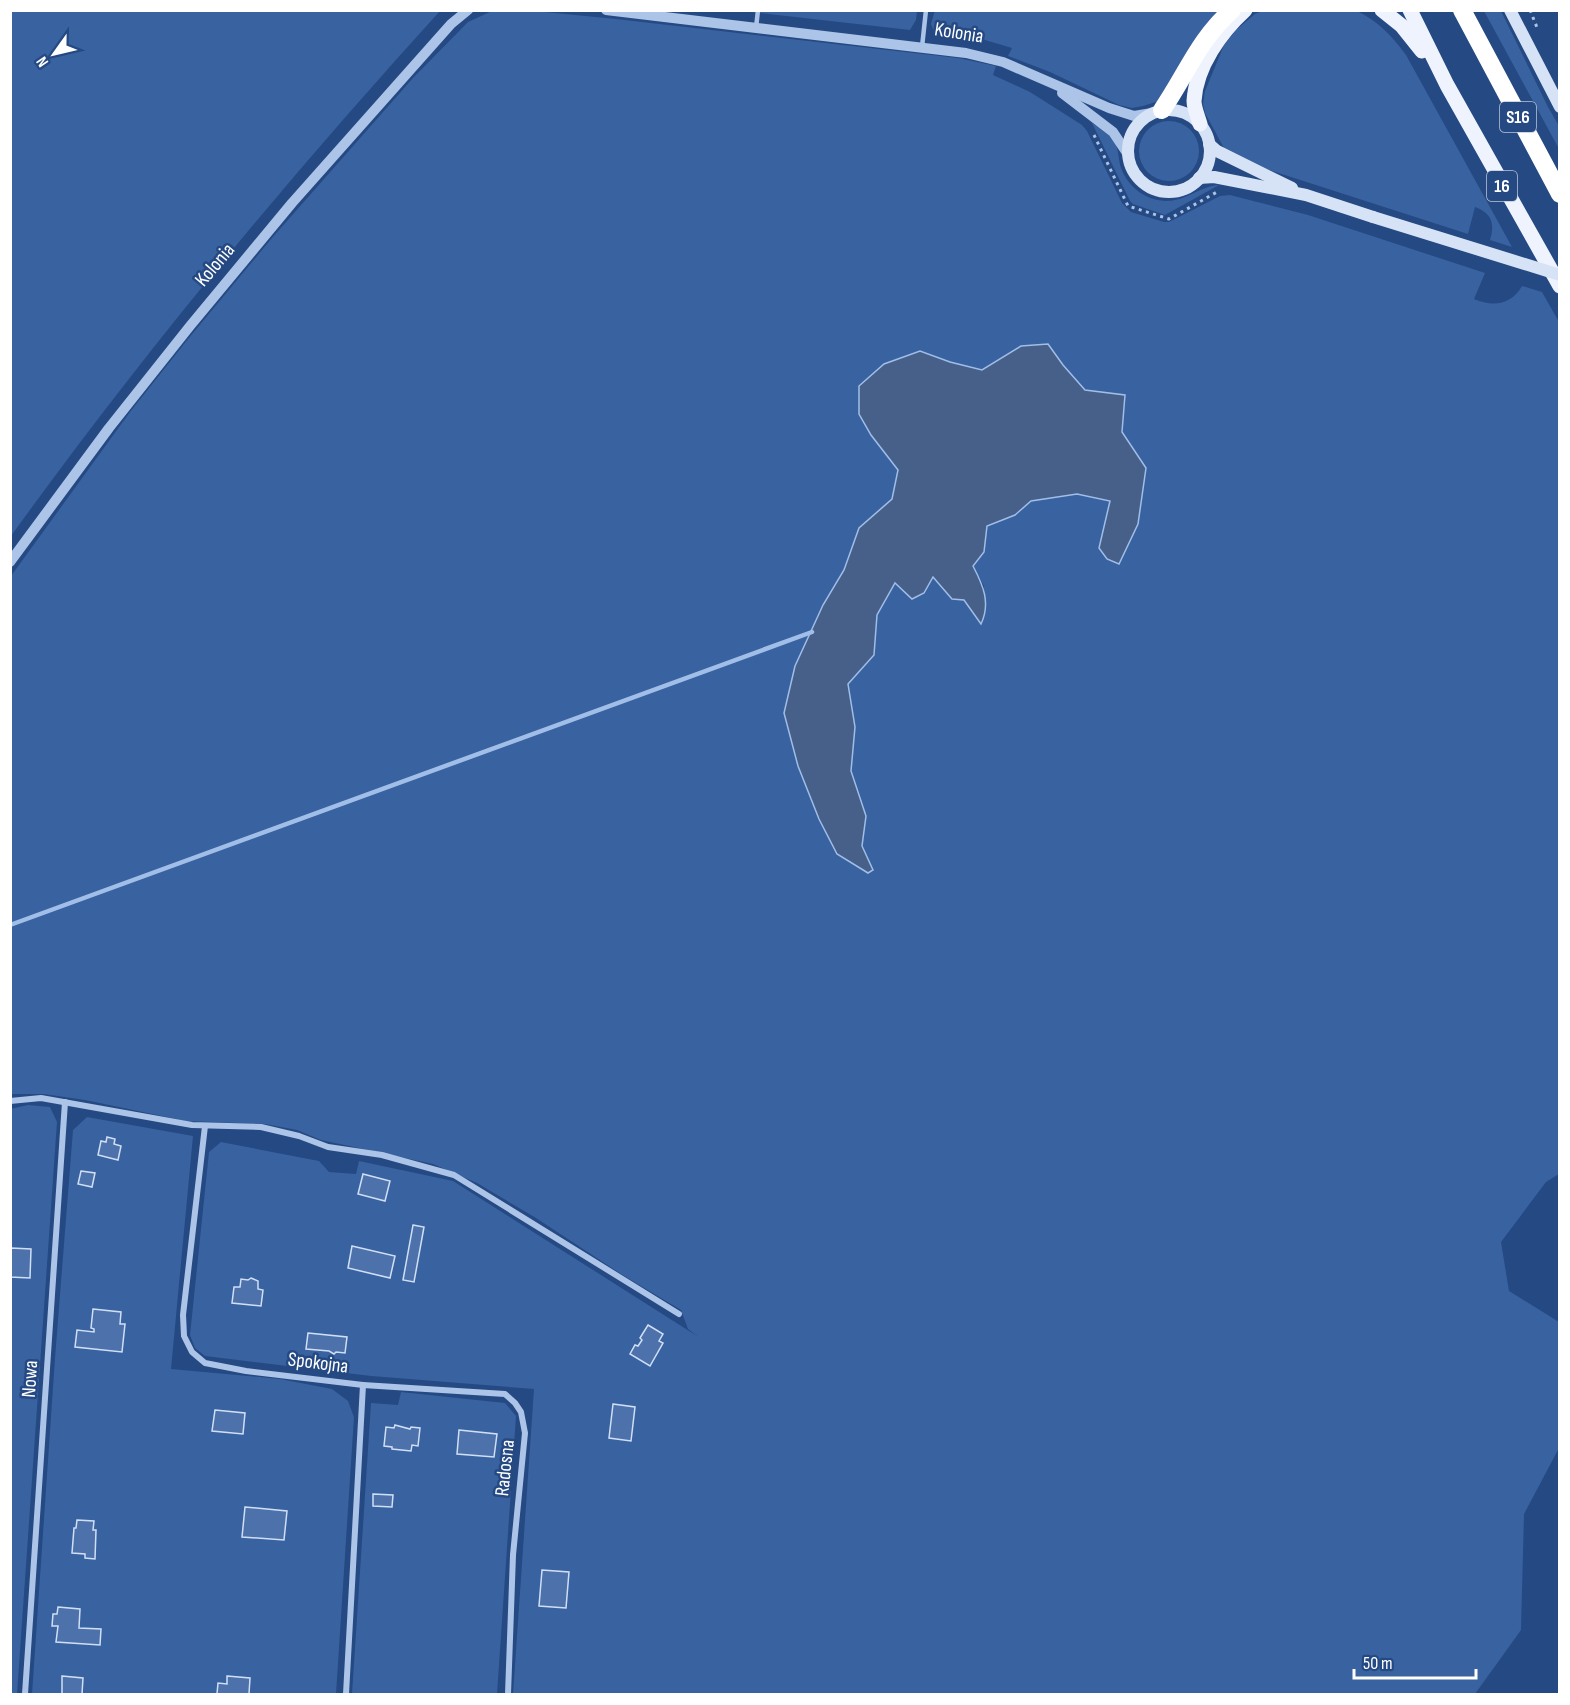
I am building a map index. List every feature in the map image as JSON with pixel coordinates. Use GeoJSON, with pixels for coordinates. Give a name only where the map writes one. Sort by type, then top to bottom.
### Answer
{"type":"FeatureCollection","features":[{"type":"Feature","properties":{"kind":"highway"},"geometry":{"type":"LineString","coordinates":[[1157,111],[1193,56],[1222,19],[1232,10]]}},
{"type":"Feature","properties":{"kind":"highway","name":"S16"},"geometry":{"type":"LineString","coordinates":[[1462,10],[1560,194]]}},
{"type":"Feature","properties":{"kind":"main road"},"geometry":{"type":"LineString","coordinates":[[1200,124],[1183,112],[1157,111],[1136,125],[1128,143],[1127,153],[1130,167],[1138,178],[1149,187],[1161,192],[1176,192],[1188,187],[1206,168],[1210,156],[1209,144],[1194,102],[1205,63],[1216,42],[1245,10]]}},
{"type":"Feature","properties":{"kind":"main road"},"geometry":{"type":"LineString","coordinates":[[1382,10],[1411,36],[1447,85]]}},
{"type":"Feature","properties":{"kind":"main road","name":"16"},"geometry":{"type":"LineString","coordinates":[[1410,10],[1447,85],[1560,286]]}},
{"type":"Feature","properties":{"kind":"main road"},"geometry":{"type":"LineString","coordinates":[[1510,10],[1560,107]]}},
{"type":"Feature","properties":{"kind":"main road"},"geometry":{"type":"LineString","coordinates":[[1209,144],[1217,151],[1306,195]]}},
{"type":"Feature","properties":{"kind":"main road"},"geometry":{"type":"LineString","coordinates":[[1199,178],[1214,177],[1306,195],[1560,275]]}},
{"type":"Feature","properties":{"kind":"street","name":"Kolonia"},"geometry":{"type":"LineString","coordinates":[[10,562],[150,376],[251,252],[451,24],[468,10]]}},
{"type":"Feature","properties":{"kind":"street","name":"Kolonia"},"geometry":{"type":"LineString","coordinates":[[606,10],[922,47],[995,59],[1109,108],[1134,116],[1157,111]]}},
{"type":"Feature","properties":{"kind":"street","name":"Kolonia"},"geometry":{"type":"LineString","coordinates":[[1050,84],[1113,132],[1127,153]]}},
{"type":"Feature","properties":{"kind":"street"},"geometry":{"type":"LineString","coordinates":[[10,1101],[41,1098],[156,1120],[205,1126],[261,1127],[299,1136],[328,1147],[382,1155],[454,1175],[679,1314]]}},
{"type":"Feature","properties":{"kind":"street","name":"Nowa"},"geometry":{"type":"LineString","coordinates":[[25,1695],[65,1102]]}},
{"type":"Feature","properties":{"kind":"street","name":"Spokojna"},"geometry":{"type":"LineString","coordinates":[[205,1126],[183,1316],[184,1336],[192,1352],[205,1363],[246,1371],[363,1385],[346,1695]]}},
{"type":"Feature","properties":{"kind":"street","name":"Radosna"},"geometry":{"type":"LineString","coordinates":[[363,1385],[506,1394],[521,1412],[525,1433],[513,1555],[508,1695]]}},
{"type":"Feature","properties":{"kind":"lane"},"geometry":{"type":"LineString","coordinates":[[756,28],[758,10]]}},
{"type":"Feature","properties":{"kind":"lane"},"geometry":{"type":"LineString","coordinates":[[922,47],[926,10]]}},
{"type":"Feature","properties":{"kind":"path"},"geometry":{"type":"LineString","coordinates":[[1093,135],[1128,206],[1168,219],[1223,189]]}},
{"type":"Feature","properties":{"kind":"shaded area"},"geometry":{"type":"Polygon","coordinates":[[[524,10],[616,19],[958,58],[996,66],[993,75],[1030,92],[1082,125],[1122,203],[1131,212],[1169,222],[1220,196],[1230,195],[1308,215],[1485,273],[1474,299],[1481,302],[1507,301],[1522,286],[1542,292],[1559,322],[1559,1174],[1546,1182],[1501,1242],[1509,1291],[1559,1322],[1559,1448],[1524,1514],[1521,1630],[1475,1694],[513,1694],[534,1389],[371,1376],[205,1356],[195,1348],[190,1335],[209,1152],[221,1142],[319,1161],[329,1172],[356,1174],[359,1161],[453,1181],[697,1336],[688,1329],[681,1310],[477,1183],[433,1164],[321,1140],[297,1130],[265,1124],[186,1121],[85,1100],[44,1094],[11,1094],[11,576],[130,412],[272,238],[413,78],[468,22],[492,11],[524,10]],[[1048,344],[1021,346],[982,371],[920,351],[871,435],[898,470],[892,499],[859,528],[844,570],[823,605],[795,666],[784,713],[798,766],[819,819],[873,869],[862,846],[866,816],[851,771],[855,727],[848,684],[874,655],[877,615],[895,583],[924,593],[933,576],[952,599],[964,600],[981,623],[984,586],[973,566],[984,552],[987,526],[1015,515],[1031,501],[1077,494],[1110,501],[1099,548],[1146,468],[1122,432],[1125,396],[1085,390],[1048,344]]]}},
{"type":"Feature","properties":{"kind":"shaded area"},"geometry":{"type":"Polygon","coordinates":[[[935,10],[1222,11],[1159,101],[1132,108],[1119,105],[1050,72],[1008,56],[1012,48],[985,40],[934,32],[931,24],[935,10]]]}},
{"type":"Feature","properties":{"kind":"shaded area"},"geometry":{"type":"Polygon","coordinates":[[[1264,10],[1357,11],[1372,19],[1384,30],[1406,55],[1512,247],[1490,240],[1491,220],[1481,209],[1475,207],[1468,234],[1263,168],[1225,150],[1205,113],[1203,104],[1205,91],[1224,45],[1236,30],[1255,14],[1264,10]]]}},
{"type":"Feature","properties":{"kind":"shaded area"},"geometry":{"type":"Polygon","coordinates":[[[10,11],[440,11],[327,138],[218,268],[112,400],[11,536],[10,11]]]}},
{"type":"Feature","properties":{"kind":"shaded area"},"geometry":{"type":"Polygon","coordinates":[[[742,11],[917,11],[916,20],[910,30],[742,11]]]}},
{"type":"Feature","properties":{"kind":"shaded area"},"geometry":{"type":"Polygon","coordinates":[[[1484,11],[1501,11],[1559,126],[1559,149],[1484,11]]]}},
{"type":"Feature","properties":{"kind":"shaded area"},"geometry":{"type":"Polygon","coordinates":[[[1169,121],[1186,126],[1194,134],[1199,151],[1194,168],[1186,176],[1169,181],[1152,176],[1144,168],[1139,151],[1144,134],[1152,126],[1169,121]]]}},
{"type":"Feature","properties":{"kind":"shaded area"},"geometry":{"type":"Polygon","coordinates":[[[1092,123],[1112,138],[1117,147],[1124,175],[1133,187],[1145,196],[1159,200],[1174,200],[1219,185],[1165,215],[1133,204],[1092,123]]]}},
{"type":"Feature","properties":{"kind":"shaded area"},"geometry":{"type":"Polygon","coordinates":[[[1048,344],[1085,390],[1125,395],[1122,432],[1146,468],[1138,524],[1119,564],[1107,559],[1099,548],[1110,501],[1077,494],[1031,501],[1015,515],[987,526],[984,552],[973,566],[983,587],[986,601],[981,624],[964,600],[952,599],[933,577],[924,593],[912,599],[895,583],[877,615],[874,655],[848,684],[855,727],[851,771],[866,816],[862,846],[873,870],[868,873],[837,854],[819,819],[798,766],[784,713],[795,666],[823,605],[844,570],[859,528],[892,499],[898,470],[871,435],[859,414],[859,386],[884,364],[920,351],[982,370],[1021,346],[1048,344]]]}},
{"type":"Feature","properties":{"kind":"shaded area"},"geometry":{"type":"Polygon","coordinates":[[[28,1105],[50,1107],[57,1122],[17,1694],[10,1694],[10,1109],[28,1105]]]}},
{"type":"Feature","properties":{"kind":"shaded area"},"geometry":{"type":"Polygon","coordinates":[[[87,1117],[193,1136],[171,1369],[280,1379],[332,1389],[348,1401],[354,1417],[336,1694],[32,1694],[73,1130],[87,1117]]]}},
{"type":"Feature","properties":{"kind":"shaded area"},"geometry":{"type":"Polygon","coordinates":[[[401,1392],[505,1403],[516,1416],[497,1694],[352,1694],[371,1403],[398,1405],[401,1392]]]}},
{"type":"Feature","properties":{"kind":"building"},"geometry":{"type":"Polygon","coordinates":[[[107,1137],[115,1139],[114,1144],[121,1146],[118,1160],[98,1155],[101,1141],[106,1142],[107,1137]]]}},
{"type":"Feature","properties":{"kind":"building"},"geometry":{"type":"Polygon","coordinates":[[[81,1171],[95,1173],[92,1187],[78,1184],[81,1171]]]}},
{"type":"Feature","properties":{"kind":"building"},"geometry":{"type":"Polygon","coordinates":[[[363,1174],[390,1181],[385,1201],[358,1194],[363,1174]]]}},
{"type":"Feature","properties":{"kind":"building"},"geometry":{"type":"Polygon","coordinates":[[[413,1225],[424,1227],[414,1282],[403,1280],[413,1225]]]}},
{"type":"Feature","properties":{"kind":"building"},"geometry":{"type":"Polygon","coordinates":[[[352,1246],[395,1256],[390,1278],[348,1268],[352,1246]]]}},
{"type":"Feature","properties":{"kind":"building"},"geometry":{"type":"Polygon","coordinates":[[[11,1248],[31,1249],[30,1278],[10,1277],[11,1248]]]}},
{"type":"Feature","properties":{"kind":"building"},"geometry":{"type":"Polygon","coordinates":[[[251,1278],[258,1281],[258,1289],[263,1290],[261,1306],[232,1303],[234,1287],[240,1287],[241,1279],[251,1278]]]}},
{"type":"Feature","properties":{"kind":"building"},"geometry":{"type":"Polygon","coordinates":[[[93,1309],[121,1312],[120,1324],[125,1324],[122,1352],[75,1347],[77,1330],[94,1332],[91,1328],[93,1309]]]}},
{"type":"Feature","properties":{"kind":"building"},"geometry":{"type":"Polygon","coordinates":[[[648,1325],[663,1334],[659,1341],[663,1343],[650,1366],[630,1354],[635,1345],[638,1346],[642,1340],[640,1338],[648,1325]]]}},
{"type":"Feature","properties":{"kind":"building"},"geometry":{"type":"Polygon","coordinates":[[[308,1333],[347,1337],[345,1353],[336,1352],[334,1354],[329,1351],[306,1349],[308,1333]]]}},
{"type":"Feature","properties":{"kind":"building"},"geometry":{"type":"Polygon","coordinates":[[[613,1404],[635,1407],[631,1441],[609,1438],[613,1404]]]}},
{"type":"Feature","properties":{"kind":"building"},"geometry":{"type":"Polygon","coordinates":[[[215,1410],[245,1413],[243,1434],[212,1431],[215,1410]]]}},
{"type":"Feature","properties":{"kind":"building"},"geometry":{"type":"Polygon","coordinates":[[[395,1425],[410,1429],[411,1427],[420,1428],[418,1446],[412,1445],[411,1451],[384,1446],[386,1427],[394,1428],[395,1425]]]}},
{"type":"Feature","properties":{"kind":"building"},"geometry":{"type":"Polygon","coordinates":[[[459,1430],[497,1434],[494,1457],[457,1454],[459,1430]]]}},
{"type":"Feature","properties":{"kind":"building"},"geometry":{"type":"Polygon","coordinates":[[[373,1494],[393,1495],[392,1507],[373,1506],[373,1494]]]}},
{"type":"Feature","properties":{"kind":"building"},"geometry":{"type":"Polygon","coordinates":[[[245,1507],[287,1511],[284,1540],[242,1537],[245,1507]]]}},
{"type":"Feature","properties":{"kind":"building"},"geometry":{"type":"Polygon","coordinates":[[[77,1520],[94,1521],[95,1559],[85,1558],[85,1554],[72,1553],[77,1520]]]}},
{"type":"Feature","properties":{"kind":"building"},"geometry":{"type":"Polygon","coordinates":[[[542,1570],[569,1572],[566,1608],[539,1606],[542,1570]]]}},
{"type":"Feature","properties":{"kind":"building"},"geometry":{"type":"Polygon","coordinates":[[[58,1607],[80,1609],[79,1628],[101,1629],[100,1645],[56,1642],[58,1626],[52,1626],[53,1614],[57,1614],[58,1607]]]}},
{"type":"Feature","properties":{"kind":"building"},"geometry":{"type":"Polygon","coordinates":[[[62,1676],[83,1678],[82,1694],[62,1694],[62,1676]]]}},
{"type":"Feature","properties":{"kind":"building"},"geometry":{"type":"Polygon","coordinates":[[[227,1676],[250,1678],[249,1694],[217,1694],[218,1683],[227,1684],[227,1676]]]}},
{"type":"Feature","properties":{"kind":"waterway"},"geometry":{"type":"LineString","coordinates":[[10,925],[812,632]]}}]}
